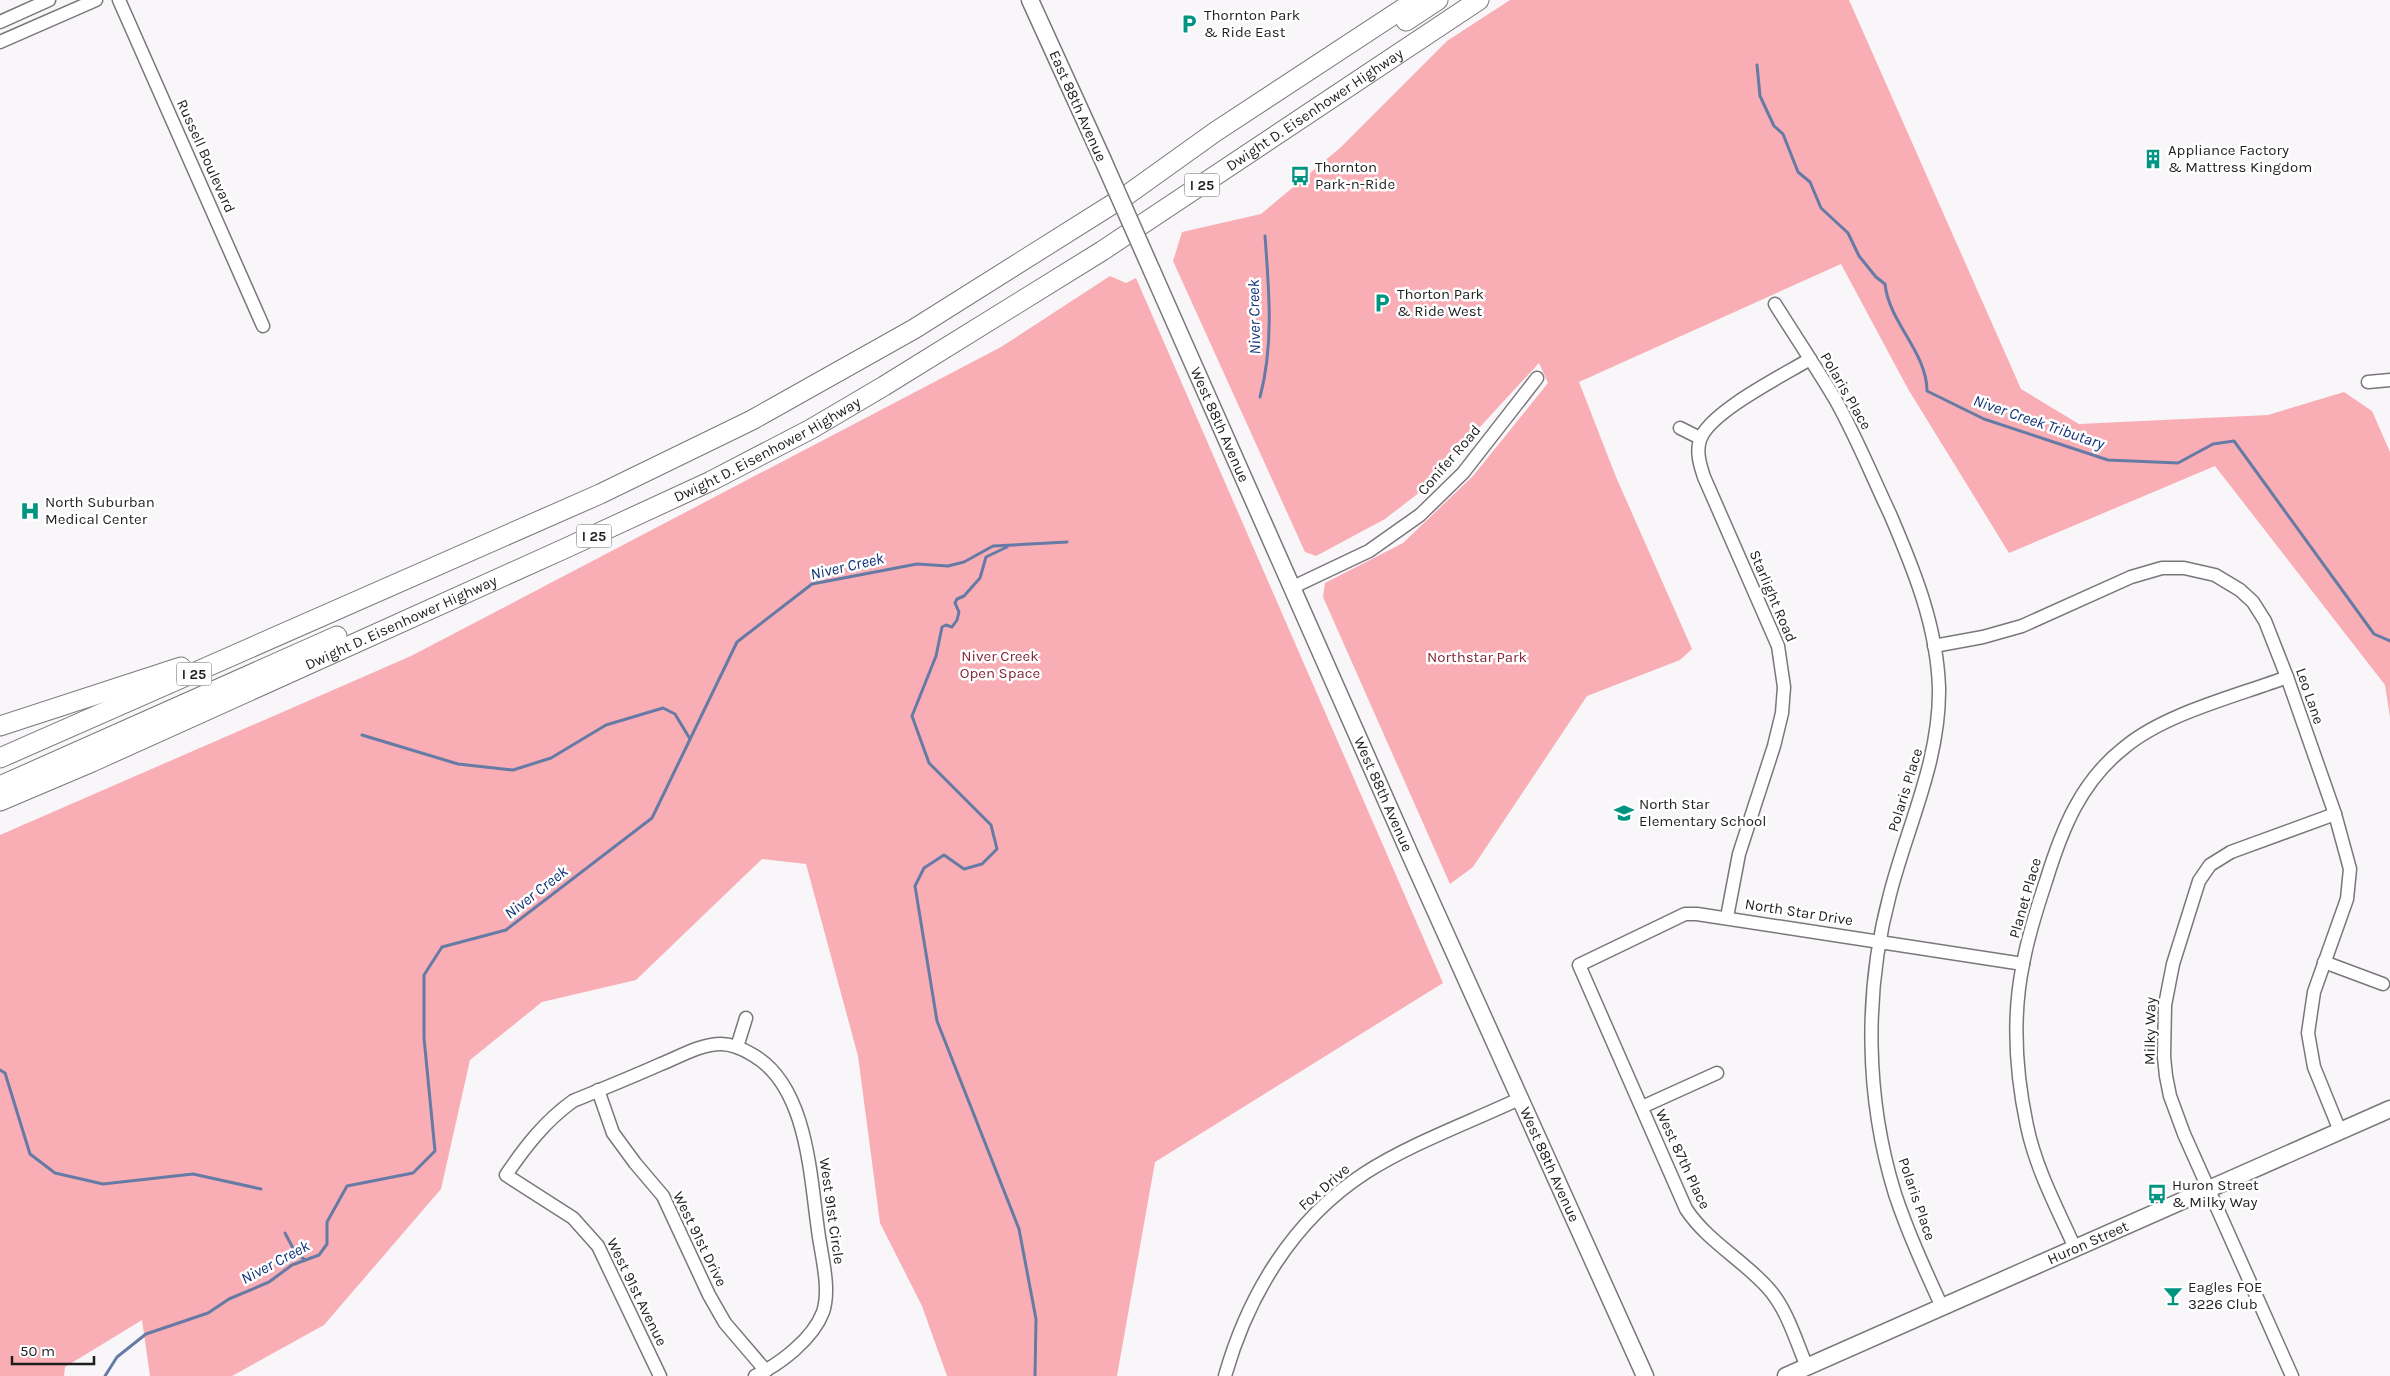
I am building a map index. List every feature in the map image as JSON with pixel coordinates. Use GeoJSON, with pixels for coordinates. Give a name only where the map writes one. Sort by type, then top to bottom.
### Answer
{"type":"FeatureCollection","features":[{"type":"Feature","properties":{"kind":"highway","name":"I 25"},"geometry":{"type":"LineString","coordinates":[[0,758],[600,494],[752,420],[914,329],[1127,204],[1215,132],[1416,0]]}},
{"type":"Feature","properties":{"kind":"highway"},"geometry":{"type":"LineString","coordinates":[[1127,204],[1438,0]]}},
{"type":"Feature","properties":{"kind":"highway","name":"Dwight D. Eisenhower Highway"},"geometry":{"type":"LineString","coordinates":[[0,800],[92,762],[684,494],[804,433],[921,364],[1102,251],[1479,0]]}},
{"type":"Feature","properties":{"kind":"highway"},"geometry":{"type":"LineString","coordinates":[[0,786],[602,519],[747,449],[880,377],[921,364]]}},
{"type":"Feature","properties":{"kind":"highway"},"geometry":{"type":"LineString","coordinates":[[0,726],[127,686],[303,625]]}},
{"type":"Feature","properties":{"kind":"highway"},"geometry":{"type":"LineString","coordinates":[[0,770],[84,720]]}},
{"type":"Feature","properties":{"kind":"highway"},"geometry":{"type":"LineString","coordinates":[[0,814],[66,782],[92,762]]}},
{"type":"Feature","properties":{"kind":"main road","name":"East 88th Avenue"},"geometry":{"type":"LineString","coordinates":[[1030,0],[1102,158],[1127,204]]}},
{"type":"Feature","properties":{"kind":"main road","name":"West 88th Avenue"},"geometry":{"type":"LineString","coordinates":[[1127,204],[1152,271],[1291,588],[1645,1376]]}},
{"type":"Feature","properties":{"kind":"main road","name":"Huron Street"},"geometry":{"type":"LineString","coordinates":[[1786,1376],[2390,1109]]}},
{"type":"Feature","properties":{"kind":"street"},"geometry":{"type":"LineString","coordinates":[[0,22],[49,0]]}},
{"type":"Feature","properties":{"kind":"street"},"geometry":{"type":"LineString","coordinates":[[0,42],[96,0]]}},
{"type":"Feature","properties":{"kind":"street","name":"Russell Boulevard"},"geometry":{"type":"LineString","coordinates":[[119,0],[263,326]]}},
{"type":"Feature","properties":{"kind":"street","name":"Polaris Place"},"geometry":{"type":"LineString","coordinates":[[1775,304],[1848,423],[1907,552],[1924,600],[1934,646],[1939,686],[1936,743],[1920,804],[1890,893],[1879,941],[1871,1022],[1871,1052],[1882,1139],[1906,1225],[1942,1307]]}},
{"type":"Feature","properties":{"kind":"street"},"geometry":{"type":"LineString","coordinates":[[1680,428],[1700,438],[1707,427],[1722,414],[1810,359]]}},
{"type":"Feature","properties":{"kind":"street","name":"Conifer Road"},"geometry":{"type":"LineString","coordinates":[[1291,588],[1369,551],[1420,515],[1463,473],[1537,378]]}},
{"type":"Feature","properties":{"kind":"street"},"geometry":{"type":"LineString","coordinates":[[2368,382],[2390,380]]}},
{"type":"Feature","properties":{"kind":"street","name":"Starlight Road"},"geometry":{"type":"LineString","coordinates":[[1700,438],[1698,457],[1704,477],[1778,646],[1784,687],[1782,713],[1774,746],[1738,854],[1727,916]]}},
{"type":"Feature","properties":{"kind":"street","name":"Leo Lane"},"geometry":{"type":"LineString","coordinates":[[1934,646],[1983,637],[2022,626],[2147,571],[2184,568],[2206,572],[2222,579],[2253,602],[2265,622],[2287,677],[2335,814],[2351,874],[2347,899],[2324,962],[2310,1010],[2308,1044],[2314,1067],[2340,1131]]}},
{"type":"Feature","properties":{"kind":"street","name":"Planet Place"},"geometry":{"type":"LineString","coordinates":[[2075,1248],[2044,1182],[2027,1126],[2017,1050],[2017,1023],[2022,964],[2058,842],[2079,798],[2097,773],[2124,747],[2164,723],[2287,677]]}},
{"type":"Feature","properties":{"kind":"street","name":"Milky Way"},"geometry":{"type":"LineString","coordinates":[[2292,1376],[2184,1134],[2170,1096],[2164,1057],[2167,988],[2193,894],[2204,872],[2216,859],[2335,814]]}},
{"type":"Feature","properties":{"kind":"street","name":"North Star Drive"},"geometry":{"type":"LineString","coordinates":[[1579,964],[1685,914],[1727,916],[2022,964]]}},
{"type":"Feature","properties":{"kind":"street"},"geometry":{"type":"LineString","coordinates":[[2324,962],[2383,984]]}},
{"type":"Feature","properties":{"kind":"street","name":"West 87th Place"},"geometry":{"type":"LineString","coordinates":[[1579,964],[1686,1209],[1702,1231],[1755,1274],[1777,1299],[1807,1367]]}},
{"type":"Feature","properties":{"kind":"street"},"geometry":{"type":"LineString","coordinates":[[737,1047],[746,1018]]}},
{"type":"Feature","properties":{"kind":"street","name":"West 91st Circle"},"geometry":{"type":"LineString","coordinates":[[506,1175],[527,1144],[560,1111],[573,1101],[598,1090],[705,1046],[722,1044],[737,1047],[768,1065],[778,1076],[787,1093],[807,1150],[826,1298],[818,1322],[810,1334],[761,1373]]}},
{"type":"Feature","properties":{"kind":"street"},"geometry":{"type":"LineString","coordinates":[[1642,1107],[1717,1074]]}},
{"type":"Feature","properties":{"kind":"street","name":"West 91st Drive"},"geometry":{"type":"LineString","coordinates":[[598,1090],[613,1132],[634,1163],[663,1196],[709,1295],[725,1323],[761,1373]]}},
{"type":"Feature","properties":{"kind":"street","name":"Fox Drive"},"geometry":{"type":"LineString","coordinates":[[1225,1376],[1240,1330],[1260,1286],[1289,1244],[1327,1204],[1365,1173],[1519,1099]]}},
{"type":"Feature","properties":{"kind":"street","name":"West 91st Avenue"},"geometry":{"type":"LineString","coordinates":[[506,1175],[573,1218],[598,1246],[660,1376]]}},
{"type":"Feature","properties":{"kind":"green space","name":"Northstar Park"},"geometry":{"type":"Polygon","coordinates":[[[1510,0],[1849,0],[2021,389],[2079,424],[2268,415],[2344,392],[2372,411],[2390,452],[2390,717],[2385,685],[2215,466],[2009,553],[1908,389],[1841,264],[1579,382],[1616,477],[1692,649],[1680,660],[1587,696],[1473,867],[1450,884],[1323,597],[1325,583],[1403,543],[1473,476],[1548,383],[1539,363],[1420,492],[1385,519],[1316,556],[1305,552],[1173,261],[1182,232],[1261,214],[1340,148],[1447,41],[1510,0]]]}},
{"type":"Feature","properties":{"kind":"green space","name":"Niver Creek Open Space"},"geometry":{"type":"Polygon","coordinates":[[[1110,276],[1126,283],[1136,278],[1443,983],[1155,1162],[1117,1376],[947,1376],[922,1306],[880,1223],[858,1056],[806,864],[762,859],[636,980],[542,1002],[470,1060],[441,1189],[324,1325],[232,1376],[150,1376],[142,1320],[65,1367],[64,1376],[0,1376],[0,835],[411,656],[1001,347],[1110,276]]]}},
{"type":"Feature","properties":{"kind":"waterway","name":"Niver Creek Tributary"},"geometry":{"type":"LineString","coordinates":[[1757,65],[1760,96],[1774,126],[1783,134],[1798,172],[1810,182],[1821,208],[1848,233],[1859,256],[1876,277],[1885,284],[1893,312],[1921,363],[1927,391],[1984,419],[2108,460],[2178,463],[2213,444],[2234,441],[2374,634],[2390,641]]}},
{"type":"Feature","properties":{"kind":"waterway","name":"Niver Creek"},"geometry":{"type":"LineString","coordinates":[[1260,397],[1269,337],[1269,297],[1265,236]]}},
{"type":"Feature","properties":{"kind":"waterway","name":"Niver Creek"},"geometry":{"type":"LineString","coordinates":[[105,1376],[117,1357],[146,1334],[208,1313],[229,1299],[269,1282],[292,1265],[319,1255],[327,1244],[327,1222],[347,1186],[413,1173],[435,1151],[424,1038],[424,975],[442,947],[506,930],[652,818],[737,642],[812,584],[917,564],[948,566],[964,562],[993,546],[1067,542]]}},
{"type":"Feature","properties":{"kind":"waterway"},"geometry":{"type":"LineString","coordinates":[[1007,547],[986,557],[980,578],[964,596],[957,599],[955,603],[959,612],[957,620],[952,627],[946,625],[942,627],[936,656],[912,716],[929,763],[991,825],[997,849],[982,864],[964,869],[944,855],[924,868],[915,886],[937,1021],[1019,1229],[1036,1319],[1035,1376]]}},
{"type":"Feature","properties":{"kind":"waterway"},"geometry":{"type":"LineString","coordinates":[[362,735],[458,764],[513,770],[551,758],[606,725],[663,708],[675,714],[690,739]]}},
{"type":"Feature","properties":{"kind":"waterway"},"geometry":{"type":"LineString","coordinates":[[0,1070],[5,1073],[30,1154],[55,1173],[103,1184],[193,1174],[261,1189]]}},
{"type":"Feature","properties":{"kind":"waterway"},"geometry":{"type":"LineString","coordinates":[[285,1233],[295,1252],[305,1260]]}},
{"type":"Feature","properties":{"kind":"place","name":"Thornton Park & Ride East"},"geometry":{"type":"Point","coordinates":[1189,24]}},
{"type":"Feature","properties":{"kind":"place","name":"Appliance Factory & Mattress Kingdom"},"geometry":{"type":"Point","coordinates":[2153,159]}},
{"type":"Feature","properties":{"kind":"place","name":"Thornton Park-n-Ride"},"geometry":{"type":"Point","coordinates":[1300,176]}},
{"type":"Feature","properties":{"kind":"place","name":"Thorton Park & Ride West"},"geometry":{"type":"Point","coordinates":[1382,303]}},
{"type":"Feature","properties":{"kind":"place","name":"North Suburban Medical Center"},"geometry":{"type":"Point","coordinates":[30,511]}},
{"type":"Feature","properties":{"kind":"place","name":"North Star Elementary School"},"geometry":{"type":"Point","coordinates":[1624,813]}},
{"type":"Feature","properties":{"kind":"place","name":"Huron Street & Milky Way"},"geometry":{"type":"Point","coordinates":[2157,1194]}},
{"type":"Feature","properties":{"kind":"place","name":"Eagles FOE 3226 Club"},"geometry":{"type":"Point","coordinates":[2173,1296]}}]}
